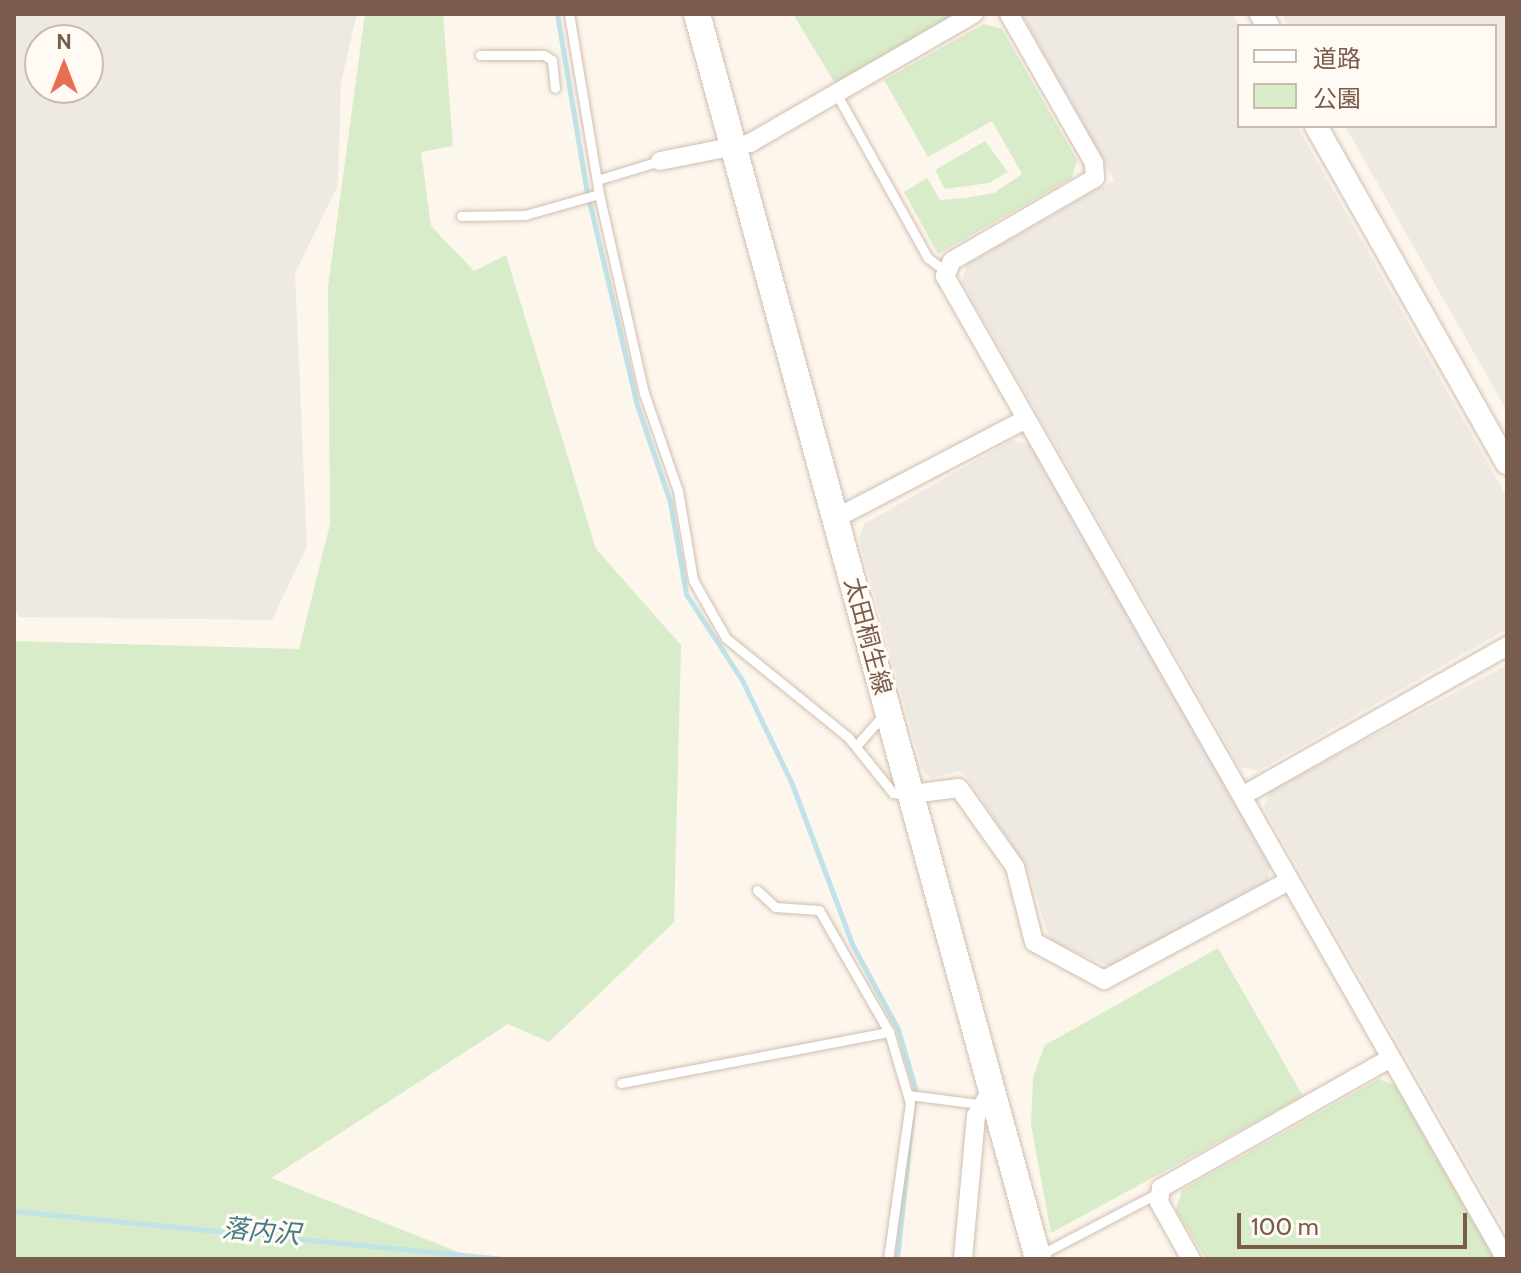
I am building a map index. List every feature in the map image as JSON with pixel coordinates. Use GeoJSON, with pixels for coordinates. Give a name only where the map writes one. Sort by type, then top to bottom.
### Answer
{"type":"FeatureCollection","features":[{"type":"Feature","properties":{"kind":"main road","name":"太田桐生線"},"geometry":{"type":"LineString","coordinates":[[697,14],[912,794],[986,1096],[1037,1258]]}},
{"type":"Feature","properties":{"kind":"street"},"geometry":{"type":"LineString","coordinates":[[660,161],[736,147],[973,14]]}},
{"type":"Feature","properties":{"kind":"street"},"geometry":{"type":"LineString","coordinates":[[1009,14],[1094,163],[1095,178],[945,271],[1026,419],[1506,1259]]}},
{"type":"Feature","properties":{"kind":"street"},"geometry":{"type":"LineString","coordinates":[[1317,128],[1507,463]]}},
{"type":"Feature","properties":{"kind":"street"},"geometry":{"type":"LineString","coordinates":[[1328,128],[1507,434]]}},
{"type":"Feature","properties":{"kind":"street"},"geometry":{"type":"LineString","coordinates":[[836,518],[1026,419]]}},
{"type":"Feature","properties":{"kind":"street"},"geometry":{"type":"LineString","coordinates":[[1242,796],[1507,646]]}},
{"type":"Feature","properties":{"kind":"street"},"geometry":{"type":"LineString","coordinates":[[912,794],[959,788],[1015,867],[1034,942],[1104,980],[1289,881]]}},
{"type":"Feature","properties":{"kind":"street"},"geometry":{"type":"LineString","coordinates":[[1191,1259],[1158,1193],[1391,1058]]}},
{"type":"Feature","properties":{"kind":"street"},"geometry":{"type":"LineString","coordinates":[[963,1259],[986,1096]]}},
{"type":"Feature","properties":{"kind":"lane"},"geometry":{"type":"LineString","coordinates":[[569,14],[572,61],[598,194],[644,393],[678,491],[693,580],[726,638],[856,746],[893,793],[912,794]]}},
{"type":"Feature","properties":{"kind":"lane"},"geometry":{"type":"LineString","coordinates":[[480,55],[572,61]]}},
{"type":"Feature","properties":{"kind":"lane"},"geometry":{"type":"LineString","coordinates":[[552,60],[555,88]]}},
{"type":"Feature","properties":{"kind":"lane"},"geometry":{"type":"LineString","coordinates":[[836,93],[928,258],[945,271]]}},
{"type":"Feature","properties":{"kind":"lane"},"geometry":{"type":"LineString","coordinates":[[597,180],[660,161]]}},
{"type":"Feature","properties":{"kind":"lane"},"geometry":{"type":"LineString","coordinates":[[461,216],[525,215],[598,194]]}},
{"type":"Feature","properties":{"kind":"lane"},"geometry":{"type":"LineString","coordinates":[[856,746],[888,711]]}},
{"type":"Feature","properties":{"kind":"lane"},"geometry":{"type":"LineString","coordinates":[[757,890],[775,907],[819,910],[889,1032],[914,1095],[888,1259]]}},
{"type":"Feature","properties":{"kind":"lane"},"geometry":{"type":"LineString","coordinates":[[621,1083],[889,1032]]}},
{"type":"Feature","properties":{"kind":"lane"},"geometry":{"type":"LineString","coordinates":[[914,1095],[986,1096]]}},
{"type":"Feature","properties":{"kind":"lane"},"geometry":{"type":"LineString","coordinates":[[1037,1258],[1158,1193]]}},
{"type":"Feature","properties":{"kind":"shaded area"},"geometry":{"type":"Polygon","coordinates":[[[14,14],[357,14],[341,82],[338,185],[295,273],[307,546],[272,620],[20,617],[14,608],[14,14]]]}},
{"type":"Feature","properties":{"kind":"shaded area"},"geometry":{"type":"Polygon","coordinates":[[[1022,14],[1233,14],[1239,24],[1237,128],[1298,128],[1507,497],[1507,629],[1258,771],[1240,767],[962,281],[967,264],[1114,180],[1022,14]]]}},
{"type":"Feature","properties":{"kind":"shaded area"},"geometry":{"type":"Polygon","coordinates":[[[1281,14],[1507,14],[1507,411],[1346,128],[1497,128],[1497,24],[1287,24],[1281,14]]]}},
{"type":"Feature","properties":{"kind":"shaded area"},"geometry":{"type":"Polygon","coordinates":[[[1012,440],[1030,445],[1271,865],[1267,884],[1116,969],[1050,941],[1029,872],[968,778],[960,771],[931,778],[923,772],[859,539],[864,524],[1012,440]]]}},
{"type":"Feature","properties":{"kind":"shaded area"},"geometry":{"type":"Polygon","coordinates":[[[1507,665],[1507,1233],[1264,808],[1269,791],[1507,665]]]}},
{"type":"Feature","properties":{"kind":"green space"},"geometry":{"type":"Polygon","coordinates":[[[365,14],[443,14],[453,146],[421,152],[431,226],[474,271],[506,255],[596,549],[681,645],[674,922],[549,1042],[508,1024],[271,1178],[476,1259],[14,1259],[14,641],[299,649],[330,524],[328,287],[365,14]]]}},
{"type":"Feature","properties":{"kind":"green space"},"geometry":{"type":"Polygon","coordinates":[[[793,14],[948,14],[951,19],[836,85],[793,14]]]}},
{"type":"Feature","properties":{"kind":"green space"},"geometry":{"type":"Polygon","coordinates":[[[984,24],[1002,29],[1077,160],[1072,178],[938,254],[904,192],[927,178],[940,200],[965,198],[994,193],[1022,174],[992,121],[928,157],[884,80],[984,24]]]}},
{"type":"Feature","properties":{"kind":"green space"},"geometry":{"type":"Polygon","coordinates":[[[985,141],[1008,172],[989,183],[945,189],[935,170],[985,141]]]}},
{"type":"Feature","properties":{"kind":"green space"},"geometry":{"type":"Polygon","coordinates":[[[1218,948],[1303,1096],[1051,1233],[1031,1125],[1033,1077],[1045,1045],[1218,948]]]}},
{"type":"Feature","properties":{"kind":"green space"},"geometry":{"type":"Polygon","coordinates":[[[1379,1079],[1395,1085],[1495,1259],[1206,1259],[1176,1210],[1182,1190],[1379,1079]]]}},
{"type":"Feature","properties":{"kind":"waterway"},"geometry":{"type":"LineString","coordinates":[[557,14],[586,188],[636,402],[670,502],[686,594],[742,680],[792,784],[852,944],[898,1029],[915,1088],[897,1259]]}},
{"type":"Feature","properties":{"kind":"waterway","name":"落内沢"},"geometry":{"type":"LineString","coordinates":[[14,1211],[507,1259]]}}]}
